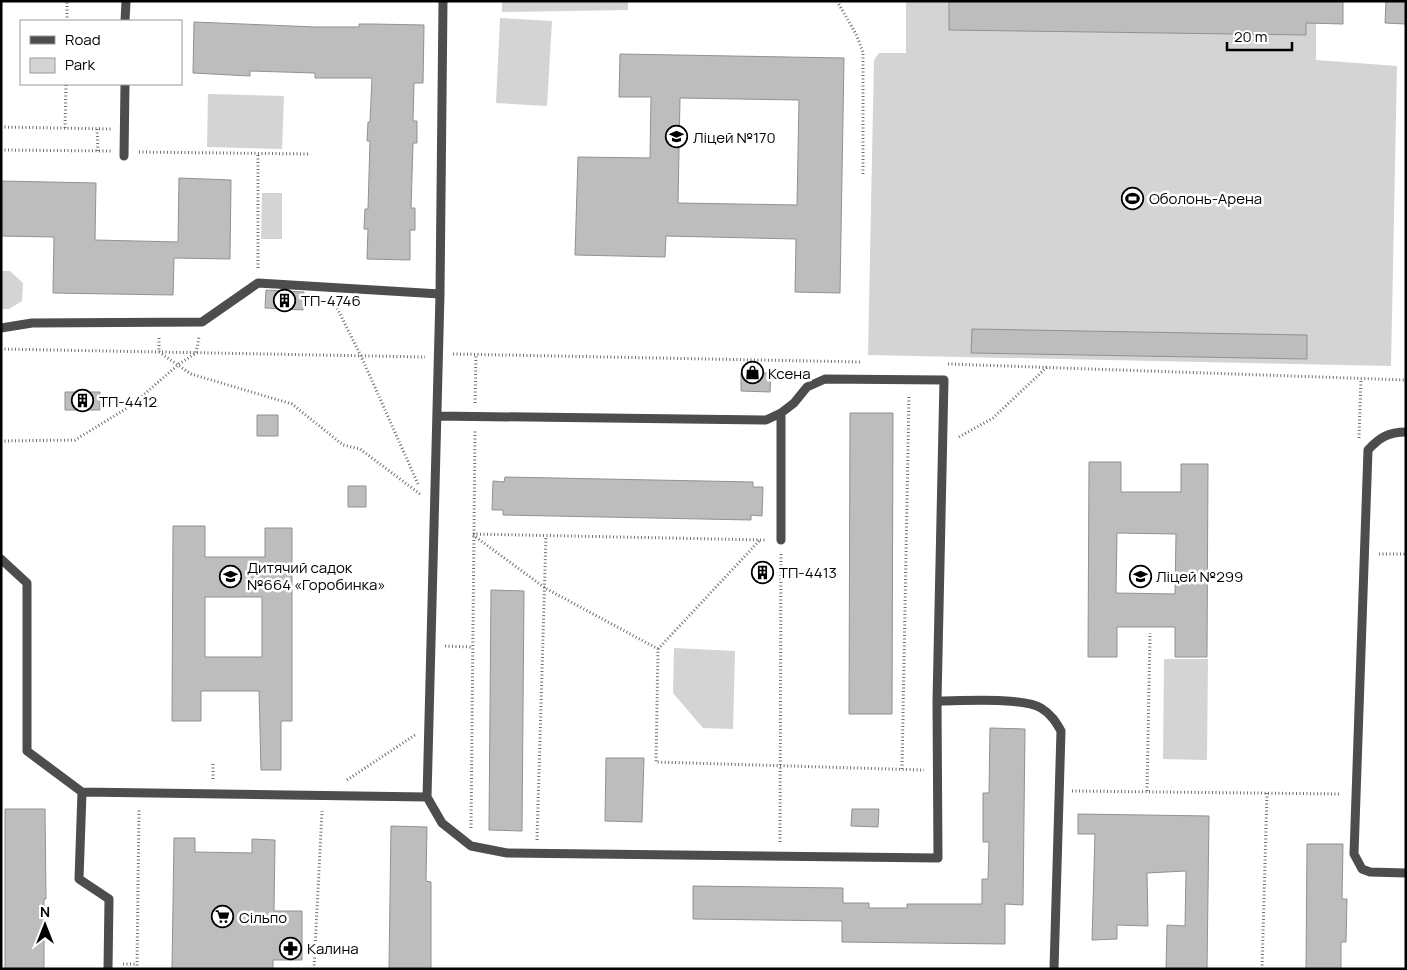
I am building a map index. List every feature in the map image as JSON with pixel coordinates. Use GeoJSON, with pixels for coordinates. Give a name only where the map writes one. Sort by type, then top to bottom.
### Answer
{"type":"FeatureCollection","features":[{"type":"Feature","properties":{"kind":"lane"},"geometry":{"type":"LineString","coordinates":[[125,20],[126,1]]}},
{"type":"Feature","properties":{"kind":"lane"},"geometry":{"type":"LineString","coordinates":[[437,416],[766,420],[781,413],[794,403],[807,387],[825,379],[944,380],[937,701],[938,858],[507,853],[471,846],[442,823],[427,797],[437,416],[439,353],[443,1]]}},
{"type":"Feature","properties":{"kind":"lane"},"geometry":{"type":"LineString","coordinates":[[120,154],[124,129],[125,85]]}},
{"type":"Feature","properties":{"kind":"lane"},"geometry":{"type":"LineString","coordinates":[[1,328],[32,323],[202,322],[258,284],[440,294]]}},
{"type":"Feature","properties":{"kind":"lane"},"geometry":{"type":"LineString","coordinates":[[781,413],[781,540]]}},
{"type":"Feature","properties":{"kind":"lane"},"geometry":{"type":"LineString","coordinates":[[1406,432],[1395,432],[1384,436],[1368,450],[1354,854],[1362,869],[1370,872],[1406,873]]}},
{"type":"Feature","properties":{"kind":"lane"},"geometry":{"type":"LineString","coordinates":[[1,559],[27,583],[27,751],[82,792],[427,797]]}},
{"type":"Feature","properties":{"kind":"lane"},"geometry":{"type":"LineString","coordinates":[[937,701],[1026,703],[1040,707],[1054,718],[1061,731],[1054,969]]}},
{"type":"Feature","properties":{"kind":"lane"},"geometry":{"type":"LineString","coordinates":[[82,792],[79,879],[109,899],[108,969]]}},
{"type":"Feature","properties":{"kind":"path"},"geometry":{"type":"LineString","coordinates":[[67,1],[67,20]]}},
{"type":"Feature","properties":{"kind":"path"},"geometry":{"type":"LineString","coordinates":[[837,1],[856,34],[863,52],[863,175]]}},
{"type":"Feature","properties":{"kind":"path"},"geometry":{"type":"LineString","coordinates":[[65,128],[66,85]]}},
{"type":"Feature","properties":{"kind":"path"},"geometry":{"type":"LineString","coordinates":[[1,127],[124,129]]}},
{"type":"Feature","properties":{"kind":"path"},"geometry":{"type":"LineString","coordinates":[[97,129],[98,151]]}},
{"type":"Feature","properties":{"kind":"path"},"geometry":{"type":"LineString","coordinates":[[1,150],[98,151],[120,154]]}},
{"type":"Feature","properties":{"kind":"path"},"geometry":{"type":"LineString","coordinates":[[135,152],[310,154]]}},
{"type":"Feature","properties":{"kind":"path"},"geometry":{"type":"LineString","coordinates":[[258,153],[258,284]]}},
{"type":"Feature","properties":{"kind":"path"},"geometry":{"type":"LineString","coordinates":[[159,352],[191,374],[292,404],[343,445],[360,449],[425,499],[361,356],[326,287]]}},
{"type":"Feature","properties":{"kind":"path"},"geometry":{"type":"LineString","coordinates":[[158,322],[159,352]]}},
{"type":"Feature","properties":{"kind":"path"},"geometry":{"type":"LineString","coordinates":[[1,441],[74,440],[132,405],[179,364],[196,354],[202,322]]}},
{"type":"Feature","properties":{"kind":"path"},"geometry":{"type":"LineString","coordinates":[[1,349],[428,357],[439,353],[871,362]]}},
{"type":"Feature","properties":{"kind":"path"},"geometry":{"type":"LineString","coordinates":[[471,846],[476,354]]}},
{"type":"Feature","properties":{"kind":"path"},"geometry":{"type":"LineString","coordinates":[[939,364],[1406,380]]}},
{"type":"Feature","properties":{"kind":"path"},"geometry":{"type":"LineString","coordinates":[[943,446],[993,418],[1047,367]]}},
{"type":"Feature","properties":{"kind":"path"},"geometry":{"type":"LineString","coordinates":[[902,769],[909,380]]}},
{"type":"Feature","properties":{"kind":"path"},"geometry":{"type":"LineString","coordinates":[[473,534],[781,540],[780,855]]}},
{"type":"Feature","properties":{"kind":"path"},"geometry":{"type":"LineString","coordinates":[[473,534],[545,588],[658,649]]}},
{"type":"Feature","properties":{"kind":"path"},"geometry":{"type":"LineString","coordinates":[[537,853],[546,536]]}},
{"type":"Feature","properties":{"kind":"path"},"geometry":{"type":"LineString","coordinates":[[760,540],[658,649],[656,762],[937,770]]}},
{"type":"Feature","properties":{"kind":"path"},"geometry":{"type":"LineString","coordinates":[[1365,554],[1406,554]]}},
{"type":"Feature","properties":{"kind":"path"},"geometry":{"type":"LineString","coordinates":[[1147,792],[1150,633]]}},
{"type":"Feature","properties":{"kind":"path"},"geometry":{"type":"LineString","coordinates":[[314,969],[323,796],[419,732]]}},
{"type":"Feature","properties":{"kind":"path"},"geometry":{"type":"LineString","coordinates":[[1059,790],[1355,794]]}},
{"type":"Feature","properties":{"kind":"path"},"geometry":{"type":"LineString","coordinates":[[137,969],[139,792]]}},
{"type":"Feature","properties":{"kind":"path"},"geometry":{"type":"LineString","coordinates":[[1262,969],[1267,793]]}},
{"type":"Feature","properties":{"kind":"green space"},"geometry":{"type":"Polygon","coordinates":[[[502,1],[628,1],[628,10],[502,12],[502,1]]]}},
{"type":"Feature","properties":{"kind":"green space","name":"Оболонь-Арена"},"geometry":{"type":"Polygon","coordinates":[[[906,1],[1316,1],[1316,60],[1397,66],[1391,366],[868,355],[874,60],[879,53],[906,53],[906,1]]]}},
{"type":"Feature","properties":{"kind":"green space"},"geometry":{"type":"Polygon","coordinates":[[[500,18],[552,21],[547,106],[496,103],[500,18]]]}},
{"type":"Feature","properties":{"kind":"green space"},"geometry":{"type":"Polygon","coordinates":[[[208,94],[284,96],[282,149],[207,147],[208,94]]]}},
{"type":"Feature","properties":{"kind":"green space"},"geometry":{"type":"Polygon","coordinates":[[[262,193],[282,193],[282,239],[261,239],[262,193]]]}},
{"type":"Feature","properties":{"kind":"green space"},"geometry":{"type":"Polygon","coordinates":[[[1,271],[10,271],[23,283],[22,301],[9,309],[1,309],[1,271]]]}},
{"type":"Feature","properties":{"kind":"green space"},"geometry":{"type":"Polygon","coordinates":[[[674,648],[735,651],[733,729],[703,728],[673,693],[674,648]]]}},
{"type":"Feature","properties":{"kind":"green space"},"geometry":{"type":"Polygon","coordinates":[[[1164,659],[1208,659],[1207,760],[1163,759],[1164,659]]]}},
{"type":"Feature","properties":{"kind":"building"},"geometry":{"type":"Polygon","coordinates":[[[949,1],[1343,1],[1343,24],[1306,23],[1306,35],[949,30],[949,1]]]}},
{"type":"Feature","properties":{"kind":"building"},"geometry":{"type":"Polygon","coordinates":[[[1386,1],[1406,1],[1406,24],[1385,23],[1386,1]]]}},
{"type":"Feature","properties":{"kind":"building"},"geometry":{"type":"Polygon","coordinates":[[[194,22],[316,27],[359,27],[359,24],[424,25],[423,83],[414,83],[413,121],[417,121],[417,143],[413,143],[411,208],[415,208],[415,230],[410,230],[410,260],[367,259],[368,229],[364,229],[365,209],[368,209],[370,141],[367,141],[372,78],[315,78],[315,73],[250,71],[250,76],[193,73],[194,22]]]}},
{"type":"Feature","properties":{"kind":"building"},"geometry":{"type":"Polygon","coordinates":[[[620,54],[844,58],[840,293],[795,292],[796,239],[666,236],[665,257],[575,255],[578,157],[650,158],[651,97],[619,97],[620,54]],[[680,98],[678,203],[797,205],[799,100],[680,98]]]}},
{"type":"Feature","properties":{"kind":"building"},"geometry":{"type":"Polygon","coordinates":[[[179,178],[231,180],[230,259],[174,258],[173,295],[53,293],[54,237],[1,236],[1,181],[96,183],[95,240],[178,242],[179,178]]]}},
{"type":"Feature","properties":{"kind":"building","name":"ТП-4746"},"geometry":{"type":"Polygon","coordinates":[[[266,290],[304,292],[303,310],[265,308],[266,290]]]}},
{"type":"Feature","properties":{"kind":"building"},"geometry":{"type":"Polygon","coordinates":[[[972,329],[1307,335],[1307,359],[971,353],[972,329]]]}},
{"type":"Feature","properties":{"kind":"building"},"geometry":{"type":"Polygon","coordinates":[[[741,373],[771,373],[770,392],[741,391],[741,373]]]}},
{"type":"Feature","properties":{"kind":"building","name":"ТП-4412"},"geometry":{"type":"Polygon","coordinates":[[[65,392],[100,392],[100,410],[65,410],[65,392]]]}},
{"type":"Feature","properties":{"kind":"building"},"geometry":{"type":"Polygon","coordinates":[[[850,413],[893,413],[892,714],[849,714],[850,413]]]}},
{"type":"Feature","properties":{"kind":"building"},"geometry":{"type":"Polygon","coordinates":[[[257,415],[278,415],[278,436],[257,436],[257,415]]]}},
{"type":"Feature","properties":{"kind":"building"},"geometry":{"type":"Polygon","coordinates":[[[1089,462],[1121,462],[1121,492],[1181,492],[1181,464],[1208,464],[1207,657],[1175,657],[1175,627],[1117,627],[1117,657],[1088,657],[1089,462]],[[1117,533],[1116,593],[1175,594],[1176,534],[1117,533]]]}},
{"type":"Feature","properties":{"kind":"building"},"geometry":{"type":"Polygon","coordinates":[[[505,477],[753,482],[753,487],[763,487],[762,516],[751,515],[751,520],[503,515],[503,510],[492,510],[493,481],[504,482],[505,477]]]}},
{"type":"Feature","properties":{"kind":"building"},"geometry":{"type":"Polygon","coordinates":[[[348,486],[366,486],[366,507],[348,507],[348,486]]]}},
{"type":"Feature","properties":{"kind":"building"},"geometry":{"type":"Polygon","coordinates":[[[173,526],[205,526],[205,557],[265,557],[265,528],[292,528],[292,721],[281,721],[281,770],[261,770],[259,691],[201,691],[201,721],[172,721],[173,526]],[[205,597],[205,657],[262,657],[262,597],[205,597]]]}},
{"type":"Feature","properties":{"kind":"building"},"geometry":{"type":"Polygon","coordinates":[[[491,590],[524,591],[522,831],[489,830],[491,590]]]}},
{"type":"Feature","properties":{"kind":"building"},"geometry":{"type":"Polygon","coordinates":[[[990,728],[1025,729],[1023,905],[1005,904],[1005,944],[842,942],[842,921],[693,919],[693,886],[843,888],[843,903],[869,903],[869,908],[907,908],[907,904],[982,904],[982,879],[988,879],[989,842],[983,842],[983,793],[989,793],[990,728]]]}},
{"type":"Feature","properties":{"kind":"building"},"geometry":{"type":"Polygon","coordinates":[[[606,758],[644,758],[642,822],[605,821],[606,758]]]}},
{"type":"Feature","properties":{"kind":"building"},"geometry":{"type":"Polygon","coordinates":[[[5,809],[45,809],[46,899],[44,899],[44,969],[5,969],[5,809]]]}},
{"type":"Feature","properties":{"kind":"building"},"geometry":{"type":"Polygon","coordinates":[[[852,809],[879,809],[878,827],[851,826],[852,809]]]}},
{"type":"Feature","properties":{"kind":"building"},"geometry":{"type":"Polygon","coordinates":[[[1078,814],[1209,816],[1207,969],[1166,969],[1167,925],[1185,926],[1186,871],[1147,873],[1148,926],[1117,925],[1117,939],[1092,940],[1095,834],[1078,834],[1078,814]]]}},
{"type":"Feature","properties":{"kind":"building"},"geometry":{"type":"Polygon","coordinates":[[[391,826],[427,827],[426,881],[431,882],[431,969],[389,969],[391,826]]]}},
{"type":"Feature","properties":{"kind":"building"},"geometry":{"type":"Polygon","coordinates":[[[174,838],[195,838],[195,852],[252,853],[252,839],[275,840],[274,911],[302,911],[302,960],[273,960],[273,969],[172,969],[174,838]]]}},
{"type":"Feature","properties":{"kind":"building"},"geometry":{"type":"Polygon","coordinates":[[[1307,844],[1343,844],[1342,899],[1347,899],[1346,942],[1341,942],[1341,969],[1306,969],[1307,844]]]}},
{"type":"Feature","properties":{"kind":"place","name":"Ліцей №170"},"geometry":{"type":"Point","coordinates":[677,137]}},
{"type":"Feature","properties":{"kind":"place","name":"Оболонь-Арена"},"geometry":{"type":"Point","coordinates":[1133,198]}},
{"type":"Feature","properties":{"kind":"place","name":"ТП-4746"},"geometry":{"type":"Point","coordinates":[285,300]}},
{"type":"Feature","properties":{"kind":"place","name":"Ксена"},"geometry":{"type":"Point","coordinates":[752,373]}},
{"type":"Feature","properties":{"kind":"place","name":"ТП-4412"},"geometry":{"type":"Point","coordinates":[83,401]}},
{"type":"Feature","properties":{"kind":"place","name":"ТП-4413"},"geometry":{"type":"Point","coordinates":[763,572]}},
{"type":"Feature","properties":{"kind":"place","name":"Дитячий садок №664 «Горобинка»"},"geometry":{"type":"Point","coordinates":[231,576]}},
{"type":"Feature","properties":{"kind":"place","name":"Ліцей №299"},"geometry":{"type":"Point","coordinates":[1140,576]}},
{"type":"Feature","properties":{"kind":"place","name":"Сільпо"},"geometry":{"type":"Point","coordinates":[223,917]}},
{"type":"Feature","properties":{"kind":"place","name":"Калина"},"geometry":{"type":"Point","coordinates":[291,948]}}]}
